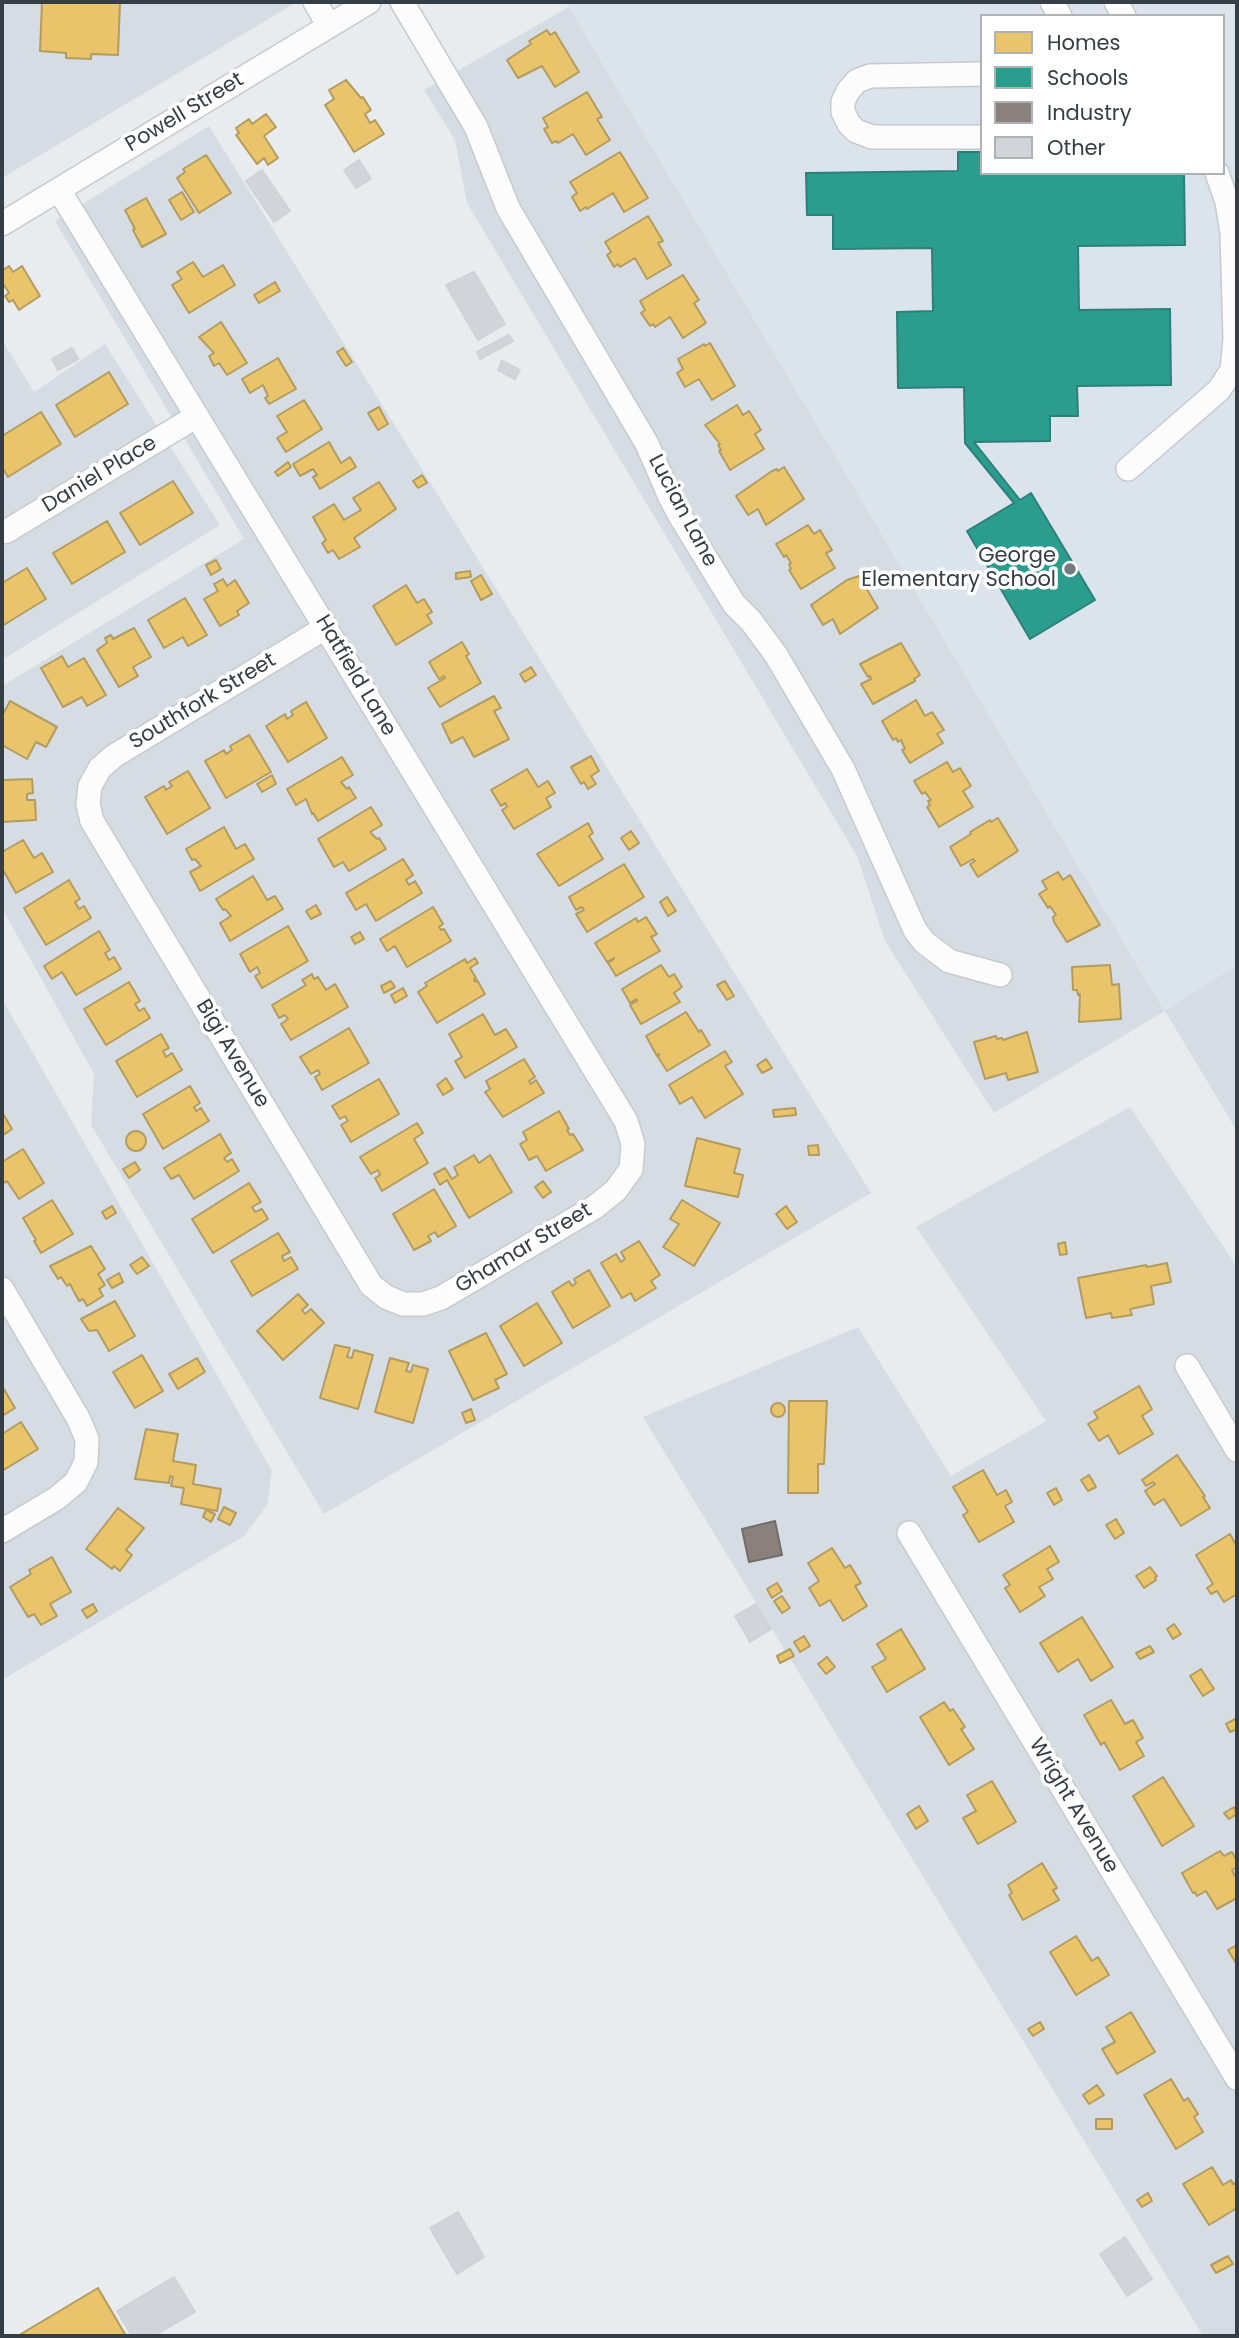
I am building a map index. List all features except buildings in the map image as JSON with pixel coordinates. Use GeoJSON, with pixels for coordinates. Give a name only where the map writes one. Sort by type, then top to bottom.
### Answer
{"type":"FeatureCollection","features":[{"type":"Feature","properties":{"kind":"street"},"geometry":{"type":"LineString","coordinates":[[315,2],[329,26]]}},
{"type":"Feature","properties":{"kind":"street","name":"Lucian Lane"},"geometry":{"type":"LineString","coordinates":[[402,2],[476,127],[508,208],[647,444],[680,516],[734,604],[751,621],[776,655],[843,769],[915,930],[924,942],[950,961],[1000,975]]}},
{"type":"Feature","properties":{"kind":"street","name":"Powell Street"},"geometry":{"type":"LineString","coordinates":[[2,224],[329,26],[357,5]]}},
{"type":"Feature","properties":{"kind":"street"},"geometry":{"type":"LineString","coordinates":[[980,74],[870,76],[857,81],[848,91],[843,102],[843,112],[856,131],[872,137],[980,137]]}},
{"type":"Feature","properties":{"kind":"street"},"geometry":{"type":"LineString","coordinates":[[1128,470],[1219,390],[1232,370],[1236,339],[1232,233],[1227,202],[1218,175]]}},
{"type":"Feature","properties":{"kind":"street","name":"Hatfield Lane"},"geometry":{"type":"LineString","coordinates":[[59,190],[626,1121],[633,1144],[631,1169]]}},
{"type":"Feature","properties":{"kind":"street","name":"Daniel Place"},"geometry":{"type":"LineString","coordinates":[[2,532],[197,416]]}},
{"type":"Feature","properties":{"kind":"street","name":"Southfork Street"},"geometry":{"type":"LineString","coordinates":[[90,786],[100,768],[114,756],[325,628]]}},
{"type":"Feature","properties":{"kind":"street","name":"Bigi Avenue"},"geometry":{"type":"LineString","coordinates":[[90,786],[88,804],[92,821],[371,1285],[386,1297],[403,1304]]}},
{"type":"Feature","properties":{"kind":"street","name":"Ghamar Street"},"geometry":{"type":"LineString","coordinates":[[403,1304],[423,1304],[441,1298],[583,1214],[617,1190],[631,1169]]}},
{"type":"Feature","properties":{"kind":"street"},"geometry":{"type":"LineString","coordinates":[[2,1289],[78,1418],[87,1439],[86,1462],[76,1482],[57,1498],[2,1531]]}},
{"type":"Feature","properties":{"kind":"street"},"geometry":{"type":"LineString","coordinates":[[1187,1366],[1237,1450]]}},
{"type":"Feature","properties":{"kind":"street","name":"Wright Avenue"},"geometry":{"type":"LineString","coordinates":[[909,1533],[1237,2078]]}},
{"type":"Feature","properties":{"kind":"shaded area"},"geometry":{"type":"Polygon","coordinates":[[[2,2],[297,2],[2,178],[2,2]]]}},
{"type":"Feature","properties":{"kind":"shaded area","name":"George Elementary School"},"geometry":{"type":"Polygon","coordinates":[[[566,2],[1237,2],[1237,965],[1165,1011],[566,2]]]}},
{"type":"Feature","properties":{"kind":"shaded area"},"geometry":{"type":"Polygon","coordinates":[[[569,7],[1164,1010],[1237,965],[1237,1131],[1165,1011],[994,1113],[885,941],[857,856],[467,203],[455,140],[424,90],[569,7]]]}},
{"type":"Feature","properties":{"kind":"shaded area"},"geometry":{"type":"Polygon","coordinates":[[[209,126],[871,1193],[324,1514],[91,1125],[94,1074],[2,908],[2,686],[244,539],[55,221],[209,126]]]}},
{"type":"Feature","properties":{"kind":"shaded area"},"geometry":{"type":"Polygon","coordinates":[[[2,340],[34,392],[105,344],[220,525],[2,660],[2,340]]]}},
{"type":"Feature","properties":{"kind":"shaded area"},"geometry":{"type":"Polygon","coordinates":[[[2,999],[272,1471],[267,1505],[244,1536],[2,1680],[2,999]]]}},
{"type":"Feature","properties":{"kind":"shaded area"},"geometry":{"type":"Polygon","coordinates":[[[1130,1107],[1237,1267],[1237,2336],[1203,2336],[643,1417],[858,1327],[951,1476],[1046,1421],[916,1227],[1130,1107]]]}},
{"type":"Feature","properties":{"kind":"place","name":"George Elementary School"},"geometry":{"type":"Point","coordinates":[1070,569]}}]}
